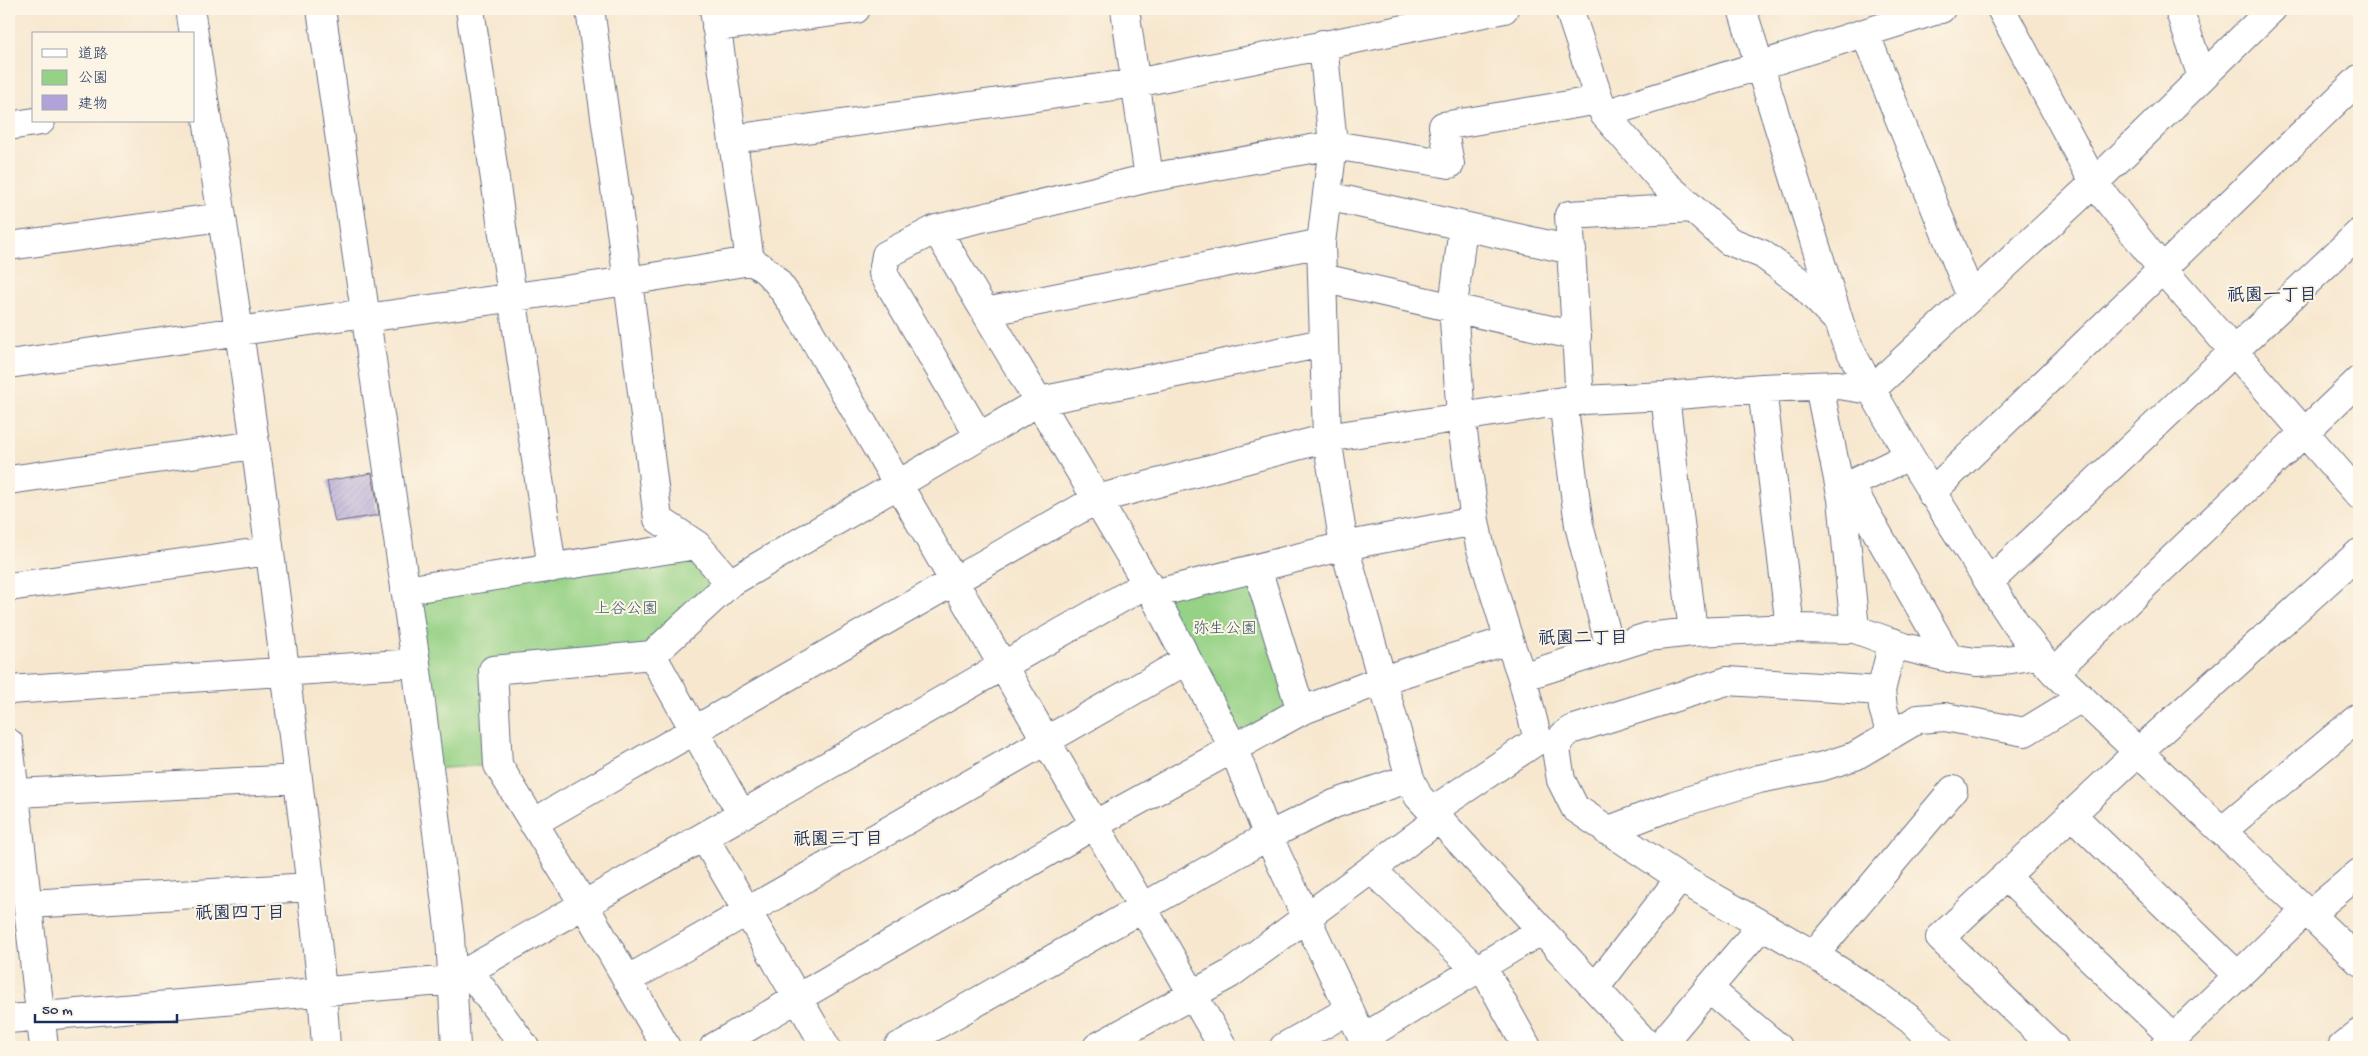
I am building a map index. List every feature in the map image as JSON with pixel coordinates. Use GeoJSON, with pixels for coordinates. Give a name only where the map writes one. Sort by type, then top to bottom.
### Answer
{"type":"FeatureCollection","features":[{"type":"Feature","properties":{"kind":"main road"},"geometry":{"type":"LineString","coordinates":[[190,9],[192,32]]}},
{"type":"Feature","properties":{"kind":"main road"},"geometry":{"type":"LineString","coordinates":[[321,9],[416,663],[450,936],[461,975],[456,1047]]}},
{"type":"Feature","properties":{"kind":"main road"},"geometry":{"type":"LineString","coordinates":[[470,9],[552,568]]}},
{"type":"Feature","properties":{"kind":"main road"},"geometry":{"type":"LineString","coordinates":[[590,9],[628,281],[661,551]]}},
{"type":"Feature","properties":{"kind":"main road"},"geometry":{"type":"LineString","coordinates":[[750,261],[715,18],[856,9]]}},
{"type":"Feature","properties":{"kind":"main road"},"geometry":{"type":"LineString","coordinates":[[1125,9],[1149,178]]}},
{"type":"Feature","properties":{"kind":"main road"},"geometry":{"type":"LineString","coordinates":[[733,140],[1136,83],[1504,9]]}},
{"type":"Feature","properties":{"kind":"main road"},"geometry":{"type":"LineString","coordinates":[[1569,9],[1602,107],[1664,183],[1729,241],[1762,254],[1798,282],[1840,323]]}},
{"type":"Feature","properties":{"kind":"main road"},"geometry":{"type":"LineString","coordinates":[[1742,9],[1845,340],[1871,390],[1931,493],[1989,582],[2046,663],[2359,961]]}},
{"type":"Feature","properties":{"kind":"main road"},"geometry":{"type":"LineString","coordinates":[[978,436],[883,273],[886,255],[936,229],[1149,178],[1333,144],[1450,164],[1443,126],[1602,107],[1760,66],[1941,9]]}},
{"type":"Feature","properties":{"kind":"main road"},"geometry":{"type":"LineString","coordinates":[[2001,9],[2094,183],[2163,270],[2359,495]]}},
{"type":"Feature","properties":{"kind":"main road"},"geometry":{"type":"LineString","coordinates":[[2180,9],[2202,77]]}},
{"type":"Feature","properties":{"kind":"main road"},"geometry":{"type":"LineString","coordinates":[[1871,390],[2094,183],[2272,9]]}},
{"type":"Feature","properties":{"kind":"main road"},"geometry":{"type":"LineString","coordinates":[[1865,33],[1971,297]]}},
{"type":"Feature","properties":{"kind":"main road"},"geometry":{"type":"LineString","coordinates":[[1323,44],[1333,144],[1321,243],[1327,438],[1344,546],[1410,778],[1418,796],[1649,1047]]}},
{"type":"Feature","properties":{"kind":"main road"},"geometry":{"type":"LineString","coordinates":[[195,60],[199,100],[222,217],[269,551],[323,993],[326,1047]]}},
{"type":"Feature","properties":{"kind":"main road"},"geometry":{"type":"LineString","coordinates":[[1931,493],[2359,79]]}},
{"type":"Feature","properties":{"kind":"main road"},"geometry":{"type":"LineString","coordinates":[[9,126],[35,122]]}},
{"type":"Feature","properties":{"kind":"main road"},"geometry":{"type":"LineString","coordinates":[[1326,196],[1572,250]]}},
{"type":"Feature","properties":{"kind":"main road"},"geometry":{"type":"LineString","coordinates":[[1610,648],[1579,525],[1572,401],[1577,336],[1570,216],[1692,208]]}},
{"type":"Feature","properties":{"kind":"main road"},"geometry":{"type":"LineString","coordinates":[[9,246],[222,217]]}},
{"type":"Feature","properties":{"kind":"main road"},"geometry":{"type":"LineString","coordinates":[[1097,1047],[1192,993],[1230,974],[1307,919],[1436,815],[1538,740],[1522,677],[1480,546],[1475,521],[1461,417],[1453,307],[1463,226]]}},
{"type":"Feature","properties":{"kind":"main road"},"geometry":{"type":"LineString","coordinates":[[936,229],[1040,401],[1150,589],[1233,747],[1268,836],[1365,1043],[1479,968],[1542,930]]}},
{"type":"Feature","properties":{"kind":"main road"},"geometry":{"type":"LineString","coordinates":[[1989,582],[2359,233]]}},
{"type":"Feature","properties":{"kind":"main road"},"geometry":{"type":"LineString","coordinates":[[986,312],[1321,243]]}},
{"type":"Feature","properties":{"kind":"main road"},"geometry":{"type":"LineString","coordinates":[[9,364],[239,331],[512,298],[750,261],[762,265],[806,325],[896,484],[1224,1047]]}},
{"type":"Feature","properties":{"kind":"main road"},"geometry":{"type":"LineString","coordinates":[[1322,278],[1577,336]]}},
{"type":"Feature","properties":{"kind":"main road"},"geometry":{"type":"LineString","coordinates":[[666,1047],[584,906],[498,765],[493,670],[652,655],[730,583],[1040,401],[1323,344]]}},
{"type":"Feature","properties":{"kind":"main road"},"geometry":{"type":"LineString","coordinates":[[1522,677],[1647,637],[1693,632],[1790,628],[1856,628],[1893,642],[1948,658],[1976,662],[2046,663],[2305,432],[2359,380]]}},
{"type":"Feature","properties":{"kind":"main road"},"geometry":{"type":"LineString","coordinates":[[533,823],[1098,499],[1327,438],[1572,401],[1762,388],[1838,385],[1871,390]]}},
{"type":"Feature","properties":{"kind":"main road"},"geometry":{"type":"LineString","coordinates":[[1819,386],[1847,493],[1856,628]]}},
{"type":"Feature","properties":{"kind":"main road"},"geometry":{"type":"LineString","coordinates":[[1762,388],[1790,628]]}},
{"type":"Feature","properties":{"kind":"main road"},"geometry":{"type":"LineString","coordinates":[[1665,396],[1693,632]]}},
{"type":"Feature","properties":{"kind":"main road"},"geometry":{"type":"LineString","coordinates":[[9,480],[255,446]]}},
{"type":"Feature","properties":{"kind":"main road"},"geometry":{"type":"LineString","coordinates":[[1847,493],[1855,482],[1872,472],[1909,456]]}},
{"type":"Feature","properties":{"kind":"main road"},"geometry":{"type":"LineString","coordinates":[[1847,493],[1948,658]]}},
{"type":"Feature","properties":{"kind":"main road"},"geometry":{"type":"LineString","coordinates":[[658,518],[697,545],[730,583]]}},
{"type":"Feature","properties":{"kind":"main road"},"geometry":{"type":"LineString","coordinates":[[9,1019],[323,993],[461,975],[1003,666],[1150,589],[1257,568],[1344,546],[1475,521]]}},
{"type":"Feature","properties":{"kind":"main road"},"geometry":{"type":"LineString","coordinates":[[405,590],[697,545]]}},
{"type":"Feature","properties":{"kind":"main road"},"geometry":{"type":"LineString","coordinates":[[9,587],[269,551]]}},
{"type":"Feature","properties":{"kind":"main road"},"geometry":{"type":"LineString","coordinates":[[2054,1047],[1940,938],[2138,752],[2359,553]]}},
{"type":"Feature","properties":{"kind":"main road"},"geometry":{"type":"LineString","coordinates":[[1257,568],[1301,711]]}},
{"type":"Feature","properties":{"kind":"main road"},"geometry":{"type":"LineString","coordinates":[[714,1047],[1094,825],[1301,711],[1382,680],[1509,640]]}},
{"type":"Feature","properties":{"kind":"main road"},"geometry":{"type":"LineString","coordinates":[[1891,735],[1883,708],[1882,691],[1893,642]]}},
{"type":"Feature","properties":{"kind":"main road"},"geometry":{"type":"LineString","coordinates":[[652,655],[742,815]]}},
{"type":"Feature","properties":{"kind":"main road"},"geometry":{"type":"LineString","coordinates":[[627,980],[1187,660]]}},
{"type":"Feature","properties":{"kind":"main road"},"geometry":{"type":"LineString","coordinates":[[9,690],[416,663]]}},
{"type":"Feature","properties":{"kind":"main road"},"geometry":{"type":"LineString","coordinates":[[1882,691],[1727,681],[1571,730],[1562,736],[1556,749],[1561,780],[1575,808],[1680,878],[1814,955],[1912,1020],[1938,1047]]}},
{"type":"Feature","properties":{"kind":"main road"},"geometry":{"type":"LineString","coordinates":[[1607,831],[1674,805],[1759,779],[1824,766],[1855,756],[1918,719],[1945,717],[2025,732],[2081,698]]}},
{"type":"Feature","properties":{"kind":"main road"},"geometry":{"type":"LineString","coordinates":[[2222,831],[2359,717]]}},
{"type":"Feature","properties":{"kind":"main road"},"geometry":{"type":"LineString","coordinates":[[9,743],[44,1047]]}},
{"type":"Feature","properties":{"kind":"main road"},"geometry":{"type":"LineString","coordinates":[[898,1047],[1268,836],[1334,804],[1410,778]]}},
{"type":"Feature","properties":{"kind":"main road"},"geometry":{"type":"LineString","coordinates":[[16,793],[298,779]]}},
{"type":"Feature","properties":{"kind":"main road"},"geometry":{"type":"LineString","coordinates":[[1814,955],[1953,790]]}},
{"type":"Feature","properties":{"kind":"main road"},"geometry":{"type":"LineString","coordinates":[[2071,814],[2238,976]]}},
{"type":"Feature","properties":{"kind":"main road"},"geometry":{"type":"LineString","coordinates":[[704,837],[826,1047]]}},
{"type":"Feature","properties":{"kind":"main road"},"geometry":{"type":"LineString","coordinates":[[1371,869],[1479,968],[1526,1047]]}},
{"type":"Feature","properties":{"kind":"main road"},"geometry":{"type":"LineString","coordinates":[[2005,876],[2169,1043],[2308,912],[2359,873]]}},
{"type":"Feature","properties":{"kind":"main road"},"geometry":{"type":"LineString","coordinates":[[1596,988],[1680,878]]}},
{"type":"Feature","properties":{"kind":"main road"},"geometry":{"type":"LineString","coordinates":[[29,904],[310,887]]}},
{"type":"Feature","properties":{"kind":"main road"},"geometry":{"type":"LineString","coordinates":[[1659,1047],[1762,925]]}},
{"type":"Feature","properties":{"kind":"main road"},"geometry":{"type":"LineString","coordinates":[[461,975],[525,1047]]}},
{"type":"Feature","properties":{"kind":"main road"},"geometry":{"type":"LineString","coordinates":[[1708,988],[1778,1047]]}},
{"type":"Feature","properties":{"kind":"main road"},"geometry":{"type":"LineString","coordinates":[[1284,1047],[1349,1010]]}},
{"type":"Feature","properties":{"kind":"main road"},"geometry":{"type":"LineString","coordinates":[[2342,1047],[2359,1033]]}},
{"type":"Feature","properties":{"kind":"green space","name":"上谷公園"},"geometry":{"type":"Polygon","coordinates":[[[697,545],[730,583],[652,655],[493,670],[498,765],[429,769],[405,590],[697,545]]]}},
{"type":"Feature","properties":{"kind":"green space","name":"弥生公園"},"geometry":{"type":"Polygon","coordinates":[[[1257,568],[1301,711],[1233,747],[1153,594],[1257,568]]]}},
{"type":"Feature","properties":{"kind":"building"},"geometry":{"type":"Polygon","coordinates":[[[372,473],[379,515],[335,522],[327,481],[372,473]]]}},
{"type":"Feature","properties":{"kind":"district","name":"祇園一丁目"},"geometry":{"type":"Point","coordinates":[2272,294]}},
{"type":"Feature","properties":{"kind":"district","name":"祇園二丁目"},"geometry":{"type":"Point","coordinates":[1583,637]}},
{"type":"Feature","properties":{"kind":"district","name":"祇園三丁目"},"geometry":{"type":"Point","coordinates":[838,838]}},
{"type":"Feature","properties":{"kind":"district","name":"祇園四丁目"},"geometry":{"type":"Point","coordinates":[240,912]}}]}
